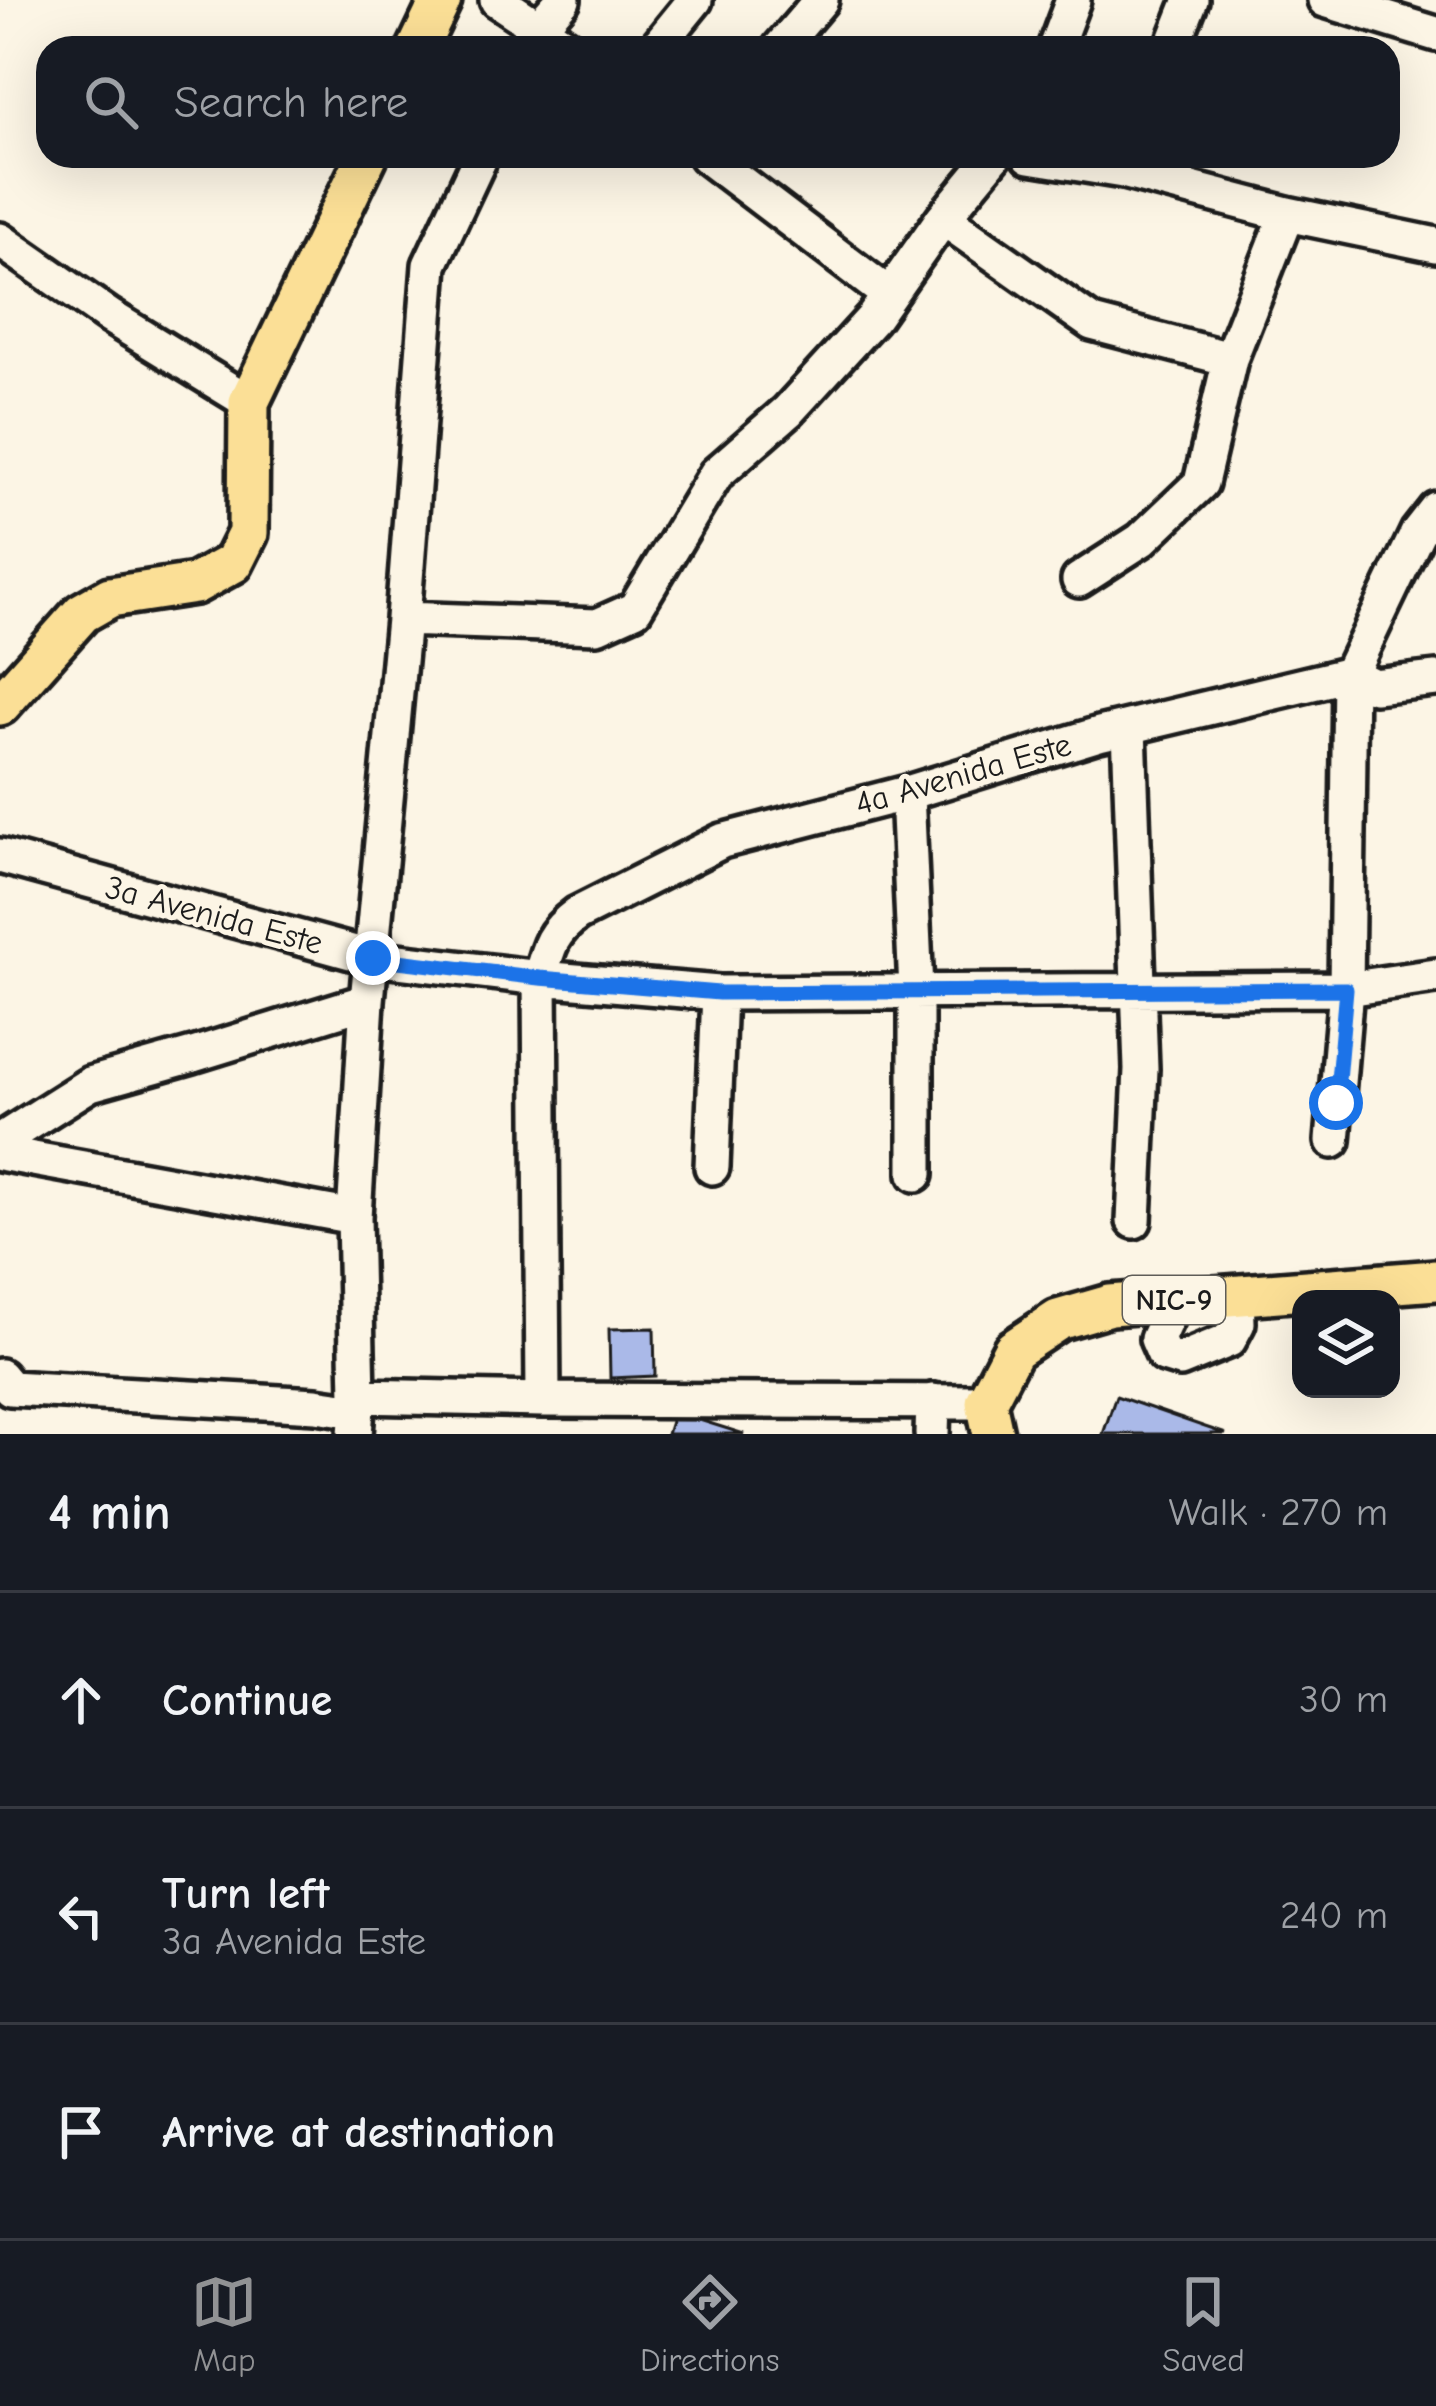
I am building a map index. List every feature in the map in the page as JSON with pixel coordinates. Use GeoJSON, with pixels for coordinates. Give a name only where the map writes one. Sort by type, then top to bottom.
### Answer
{"type":"FeatureCollection","features":[{"type":"Feature","properties":{"kind":"main road"},"geometry":{"type":"LineString","coordinates":[[424,36],[441,0]]}},
{"type":"Feature","properties":{"kind":"main road"},"geometry":{"type":"LineString","coordinates":[[0,705],[82,613],[110,597],[195,584],[233,563],[248,533],[249,402],[361,168]]}},
{"type":"Feature","properties":{"kind":"main road","name":"NIC-9"},"geometry":{"type":"LineString","coordinates":[[990,1418],[1013,1351],[1058,1320],[1110,1305],[1436,1280]]}},
{"type":"Feature","properties":{"kind":"street"},"geometry":{"type":"LineString","coordinates":[[497,0],[534,36]]}},
{"type":"Feature","properties":{"kind":"street"},"geometry":{"type":"LineString","coordinates":[[536,36],[563,0]]}},
{"type":"Feature","properties":{"kind":"street"},"geometry":{"type":"LineString","coordinates":[[666,36],[695,0]]}},
{"type":"Feature","properties":{"kind":"street"},"geometry":{"type":"LineString","coordinates":[[1060,36],[1073,0]]}},
{"type":"Feature","properties":{"kind":"street"},"geometry":{"type":"LineString","coordinates":[[1177,36],[1191,0]]}},
{"type":"Feature","properties":{"kind":"street"},"geometry":{"type":"LineString","coordinates":[[1325,0],[1436,34]]}},
{"type":"Feature","properties":{"kind":"street"},"geometry":{"type":"LineString","coordinates":[[788,36],[809,3]]}},
{"type":"Feature","properties":{"kind":"street"},"geometry":{"type":"LineString","coordinates":[[356,1414],[354,1217],[367,1000],[430,265],[475,168]]}},
{"type":"Feature","properties":{"kind":"street"},"geometry":{"type":"LineString","coordinates":[[722,168],[889,295]]}},
{"type":"Feature","properties":{"kind":"street"},"geometry":{"type":"LineString","coordinates":[[403,619],[597,626],[635,609],[716,475],[788,412],[873,318],[984,168]]}},
{"type":"Feature","properties":{"kind":"street"},"geometry":{"type":"LineString","coordinates":[[1139,168],[1287,214],[1436,245]]}},
{"type":"Feature","properties":{"kind":"street"},"geometry":{"type":"LineString","coordinates":[[1079,580],[1141,540],[1201,483],[1230,359],[1287,214]]}},
{"type":"Feature","properties":{"kind":"street"},"geometry":{"type":"LineString","coordinates":[[943,218],[1093,323],[1230,359]]}},
{"type":"Feature","properties":{"kind":"street"},"geometry":{"type":"LineString","coordinates":[[0,240],[109,316],[249,402]]}},
{"type":"Feature","properties":{"kind":"street"},"geometry":{"type":"LineString","coordinates":[[1333,1142],[1346,989],[1350,674],[1418,532],[1436,509]]}},
{"type":"Feature","properties":{"kind":"street","name":"4a Avenida Este"},"geometry":{"type":"LineString","coordinates":[[540,978],[549,944],[561,926],[722,841],[907,793],[1099,734],[1350,674],[1374,686],[1436,679]]}},
{"type":"Feature","properties":{"kind":"street"},"geometry":{"type":"LineString","coordinates":[[1129,728],[1141,1069],[1134,1221]]}},
{"type":"Feature","properties":{"kind":"street"},"geometry":{"type":"LineString","coordinates":[[907,793],[916,990],[916,1174]]}},
{"type":"Feature","properties":{"kind":"street","name":"3a Avenida Este"},"geometry":{"type":"LineString","coordinates":[[0,856],[373,958],[719,993],[1346,989],[1436,976]]}},
{"type":"Feature","properties":{"kind":"street"},"geometry":{"type":"LineString","coordinates":[[540,978],[544,1400]]}},
{"type":"Feature","properties":{"kind":"street"},"geometry":{"type":"LineString","coordinates":[[712,1167],[719,993]]}},
{"type":"Feature","properties":{"kind":"street"},"geometry":{"type":"LineString","coordinates":[[0,1141],[90,1084],[367,1000]]}},
{"type":"Feature","properties":{"kind":"street"},"geometry":{"type":"LineString","coordinates":[[0,1153],[354,1217]]}},
{"type":"Feature","properties":{"kind":"street"},"geometry":{"type":"LineString","coordinates":[[1175,1300],[1157,1339],[1164,1355],[1180,1360],[1229,1340],[1238,1323],[1237,1296]]}},
{"type":"Feature","properties":{"kind":"street"},"geometry":{"type":"LineString","coordinates":[[0,1376],[10,1388],[316,1405],[356,1414],[544,1400],[990,1418]]}},
{"type":"Feature","properties":{"kind":"building"},"geometry":{"type":"Polygon","coordinates":[[[654,1328],[655,1376],[610,1378],[609,1329],[654,1328]]]}},
{"type":"Feature","properties":{"kind":"building"},"geometry":{"type":"Polygon","coordinates":[[[1116,1396],[1205,1427],[1226,1434],[1103,1434],[1116,1396]]]}},
{"type":"Feature","properties":{"kind":"building"},"geometry":{"type":"Polygon","coordinates":[[[674,1412],[744,1434],[667,1434],[674,1412]]]}},
{"type":"Feature","properties":{"kind":"route"},"geometry":{"type":"LineString","coordinates":[[373,958],[719,993],[1346,989],[1336,1103]]}}]}
